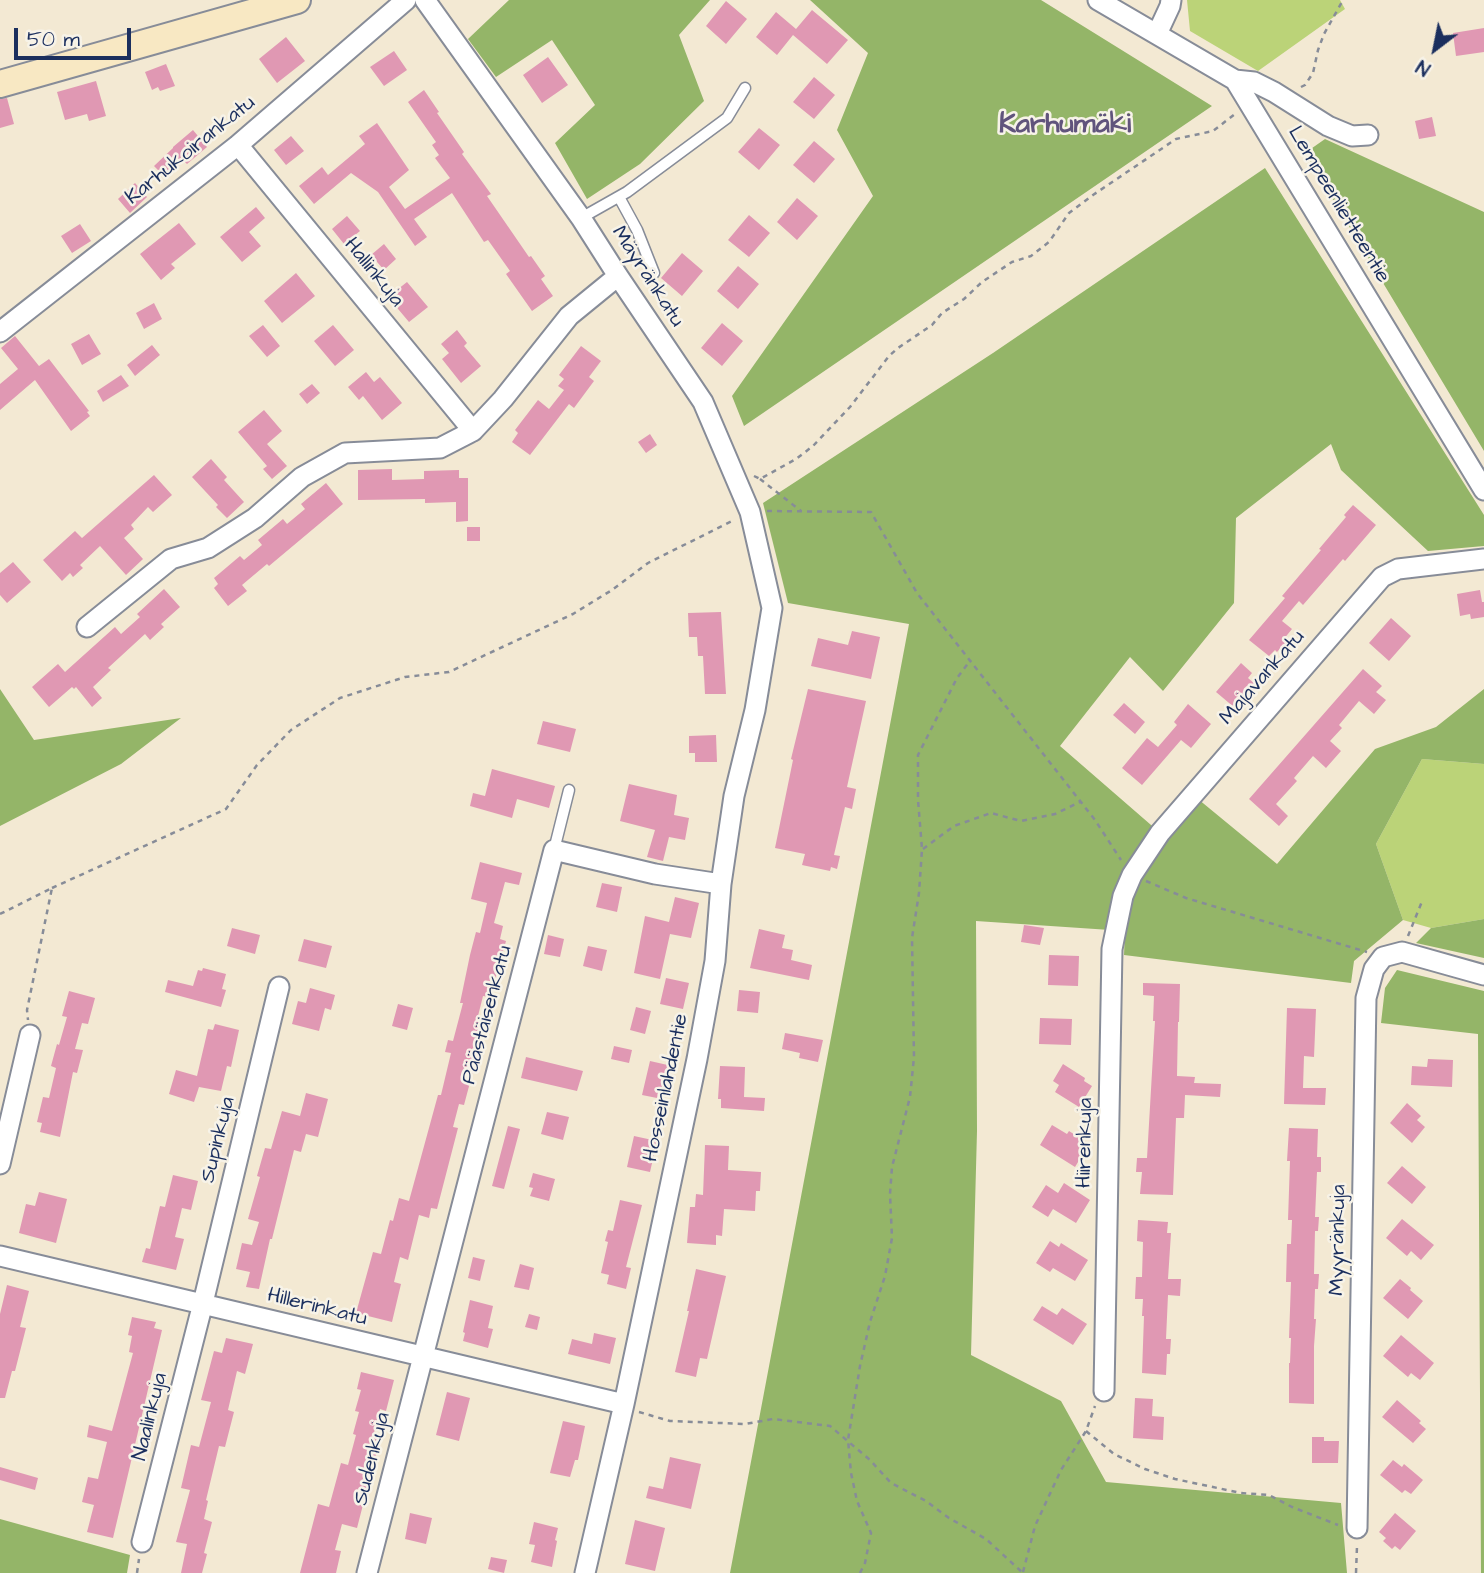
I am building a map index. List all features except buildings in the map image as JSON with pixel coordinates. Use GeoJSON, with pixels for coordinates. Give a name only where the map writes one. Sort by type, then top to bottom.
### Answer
{"type":"FeatureCollection","features":[{"type":"Feature","properties":{"kind":"street"},"geometry":{"type":"LineString","coordinates":[[0,84],[297,0]]}},
{"type":"Feature","properties":{"kind":"street","name":"Karhukoirankatu"},"geometry":{"type":"LineString","coordinates":[[0,332],[238,145],[406,0]]}},
{"type":"Feature","properties":{"kind":"street","name":"Mäyränkatu"},"geometry":{"type":"LineString","coordinates":[[425,0],[581,218],[703,402],[750,512],[772,608]]}},
{"type":"Feature","properties":{"kind":"street","name":"Lempeenlietteentie"},"geometry":{"type":"LineString","coordinates":[[1098,0],[1235,80],[1484,490]]}},
{"type":"Feature","properties":{"kind":"street"},"geometry":{"type":"LineString","coordinates":[[1157,34],[1171,0]]}},
{"type":"Feature","properties":{"kind":"street"},"geometry":{"type":"LineString","coordinates":[[1235,80],[1254,82],[1328,126],[1352,136],[1368,135]]}},
{"type":"Feature","properties":{"kind":"street","name":"Hallinkuja"},"geometry":{"type":"LineString","coordinates":[[238,145],[473,431]]}},
{"type":"Feature","properties":{"kind":"street"},"geometry":{"type":"LineString","coordinates":[[87,628],[171,559],[208,548],[255,519],[302,477],[345,453],[440,448],[473,431],[503,399],[569,316],[618,276]]}},
{"type":"Feature","properties":{"kind":"street","name":"Majavankatu"},"geometry":{"type":"LineString","coordinates":[[1123,896],[1132,875],[1160,833],[1382,577],[1398,569],[1484,559]]}},
{"type":"Feature","properties":{"kind":"street","name":"Hosseinlahdentie"},"geometry":{"type":"LineString","coordinates":[[585,1573],[624,1404],[706,1010],[715,961],[721,884],[734,796],[755,710],[772,608]]}},
{"type":"Feature","properties":{"kind":"street"},"geometry":{"type":"LineString","coordinates":[[554,850],[655,874],[721,884]]}},
{"type":"Feature","properties":{"kind":"street","name":"Päästäisenkatu"},"geometry":{"type":"LineString","coordinates":[[422,1357],[554,850]]}},
{"type":"Feature","properties":{"kind":"street","name":"Hiirenkuja"},"geometry":{"type":"LineString","coordinates":[[1104,1391],[1112,949],[1123,896]]}},
{"type":"Feature","properties":{"kind":"street"},"geometry":{"type":"LineString","coordinates":[[1392,955],[1484,975]]}},
{"type":"Feature","properties":{"kind":"street","name":"Myyränkuja"},"geometry":{"type":"LineString","coordinates":[[1357,1528],[1366,998],[1374,968],[1392,955]]}},
{"type":"Feature","properties":{"kind":"street","name":"Supinkuja"},"geometry":{"type":"LineString","coordinates":[[203,1303],[279,987]]}},
{"type":"Feature","properties":{"kind":"street"},"geometry":{"type":"LineString","coordinates":[[0,1164],[30,1035]]}},
{"type":"Feature","properties":{"kind":"street","name":"Hillerinkatu"},"geometry":{"type":"LineString","coordinates":[[0,1256],[624,1404]]}},
{"type":"Feature","properties":{"kind":"street","name":"Naalinkuja"},"geometry":{"type":"LineString","coordinates":[[142,1542],[203,1303]]}},
{"type":"Feature","properties":{"kind":"street","name":"Sudenkuja"},"geometry":{"type":"LineString","coordinates":[[367,1573],[422,1357]]}},
{"type":"Feature","properties":{"kind":"lane"},"geometry":{"type":"LineString","coordinates":[[581,218],[619,197],[727,118],[745,88]]}},
{"type":"Feature","properties":{"kind":"lane"},"geometry":{"type":"LineString","coordinates":[[619,197],[638,230],[654,273]]}},
{"type":"Feature","properties":{"kind":"lane"},"geometry":{"type":"LineString","coordinates":[[554,850],[569,790]]}},
{"type":"Feature","properties":{"kind":"path"},"geometry":{"type":"LineString","coordinates":[[1274,92],[1289,92],[1305,85],[1312,73],[1324,34],[1343,0]]}},
{"type":"Feature","properties":{"kind":"path"},"geometry":{"type":"LineString","coordinates":[[760,479],[813,446],[850,407],[889,356],[932,325],[942,313],[964,299],[982,282],[1012,262],[1031,256],[1049,242],[1069,213],[1176,139],[1213,131],[1249,103]]}},
{"type":"Feature","properties":{"kind":"path"},"geometry":{"type":"LineString","coordinates":[[732,470],[760,479],[801,511]]}},
{"type":"Feature","properties":{"kind":"path"},"geometry":{"type":"LineString","coordinates":[[0,914],[226,809],[257,765],[291,730],[340,698],[405,677],[449,673],[573,614],[648,563],[750,512],[801,511],[871,512],[917,593],[1080,802],[1132,875],[1186,898],[1392,955],[1423,899]]}},
{"type":"Feature","properties":{"kind":"path"},"geometry":{"type":"LineString","coordinates":[[860,1573],[865,1563],[870,1533],[857,1501],[848,1440],[860,1366],[870,1322],[885,1276],[892,1238],[892,1167],[911,1097],[914,1057],[912,938],[922,849],[918,755],[957,678],[969,662]]}},
{"type":"Feature","properties":{"kind":"path"},"geometry":{"type":"LineString","coordinates":[[922,849],[954,826],[991,813],[1021,821],[1055,814],[1080,802]]}},
{"type":"Feature","properties":{"kind":"path"},"geometry":{"type":"LineString","coordinates":[[30,1035],[27,1010],[52,888]]}},
{"type":"Feature","properties":{"kind":"path"},"geometry":{"type":"LineString","coordinates":[[624,1404],[634,1410],[670,1421],[745,1423],[774,1419],[830,1426],[870,1460],[891,1483],[926,1501],[986,1539],[1023,1573],[1035,1526],[1061,1470],[1086,1431],[1092,1412],[1104,1391]]}},
{"type":"Feature","properties":{"kind":"path"},"geometry":{"type":"LineString","coordinates":[[1086,1431],[1114,1454],[1144,1469],[1175,1479],[1241,1493],[1269,1495],[1340,1526],[1357,1528],[1356,1573]]}},
{"type":"Feature","properties":{"kind":"green space"},"geometry":{"type":"Polygon","coordinates":[[[509,0],[710,0],[679,35],[704,101],[640,164],[587,199],[555,143],[595,105],[552,40],[496,77],[468,39],[509,0]]]}},
{"type":"Feature","properties":{"kind":"green space"},"geometry":{"type":"Polygon","coordinates":[[[810,0],[1041,0],[1212,106],[744,426],[732,396],[873,196],[837,130],[868,53],[810,0]]]}},
{"type":"Feature","properties":{"kind":"green space"},"geometry":{"type":"Polygon","coordinates":[[[1187,0],[1340,0],[1345,9],[1258,71],[1190,31],[1187,0]]]}},
{"type":"Feature","properties":{"kind":"green space"},"geometry":{"type":"Polygon","coordinates":[[[1325,139],[1484,212],[1484,451],[1305,153],[1325,139]]]}},
{"type":"Feature","properties":{"kind":"green space"},"geometry":{"type":"Polygon","coordinates":[[[1265,168],[1484,515],[1484,546],[1428,551],[1341,470],[1331,444],[1236,518],[1234,603],[1163,691],[1130,657],[1060,746],[1166,838],[1198,799],[1277,864],[1375,749],[1436,727],[1484,689],[1484,764],[1422,759],[1376,844],[1403,920],[1354,961],[1351,983],[1124,955],[1125,931],[976,921],[977,1131],[971,1355],[1061,1401],[1106,1482],[1341,1503],[1347,1573],[730,1573],[909,624],[788,603],[763,503],[993,353],[1265,168]]]}},
{"type":"Feature","properties":{"kind":"green space"},"geometry":{"type":"Polygon","coordinates":[[[0,689],[34,740],[181,718],[121,764],[0,826],[0,689]]]}},
{"type":"Feature","properties":{"kind":"green space"},"geometry":{"type":"Polygon","coordinates":[[[1422,759],[1484,764],[1484,919],[1431,928],[1403,920],[1376,844],[1422,759]]]}},
{"type":"Feature","properties":{"kind":"green space"},"geometry":{"type":"Polygon","coordinates":[[[1484,919],[1484,958],[1416,943],[1431,928],[1484,919]]]}},
{"type":"Feature","properties":{"kind":"green space"},"geometry":{"type":"Polygon","coordinates":[[[1397,970],[1484,991],[1484,1573],[1481,1573],[1478,1034],[1381,1023],[1385,988],[1397,970]]]}},
{"type":"Feature","properties":{"kind":"green space"},"geometry":{"type":"Polygon","coordinates":[[[0,1519],[130,1555],[127,1573],[0,1573],[0,1519]]]}},
{"type":"Feature","properties":{"kind":"district","name":"Karhumäki"},"geometry":{"type":"Point","coordinates":[1065,126]}}]}
